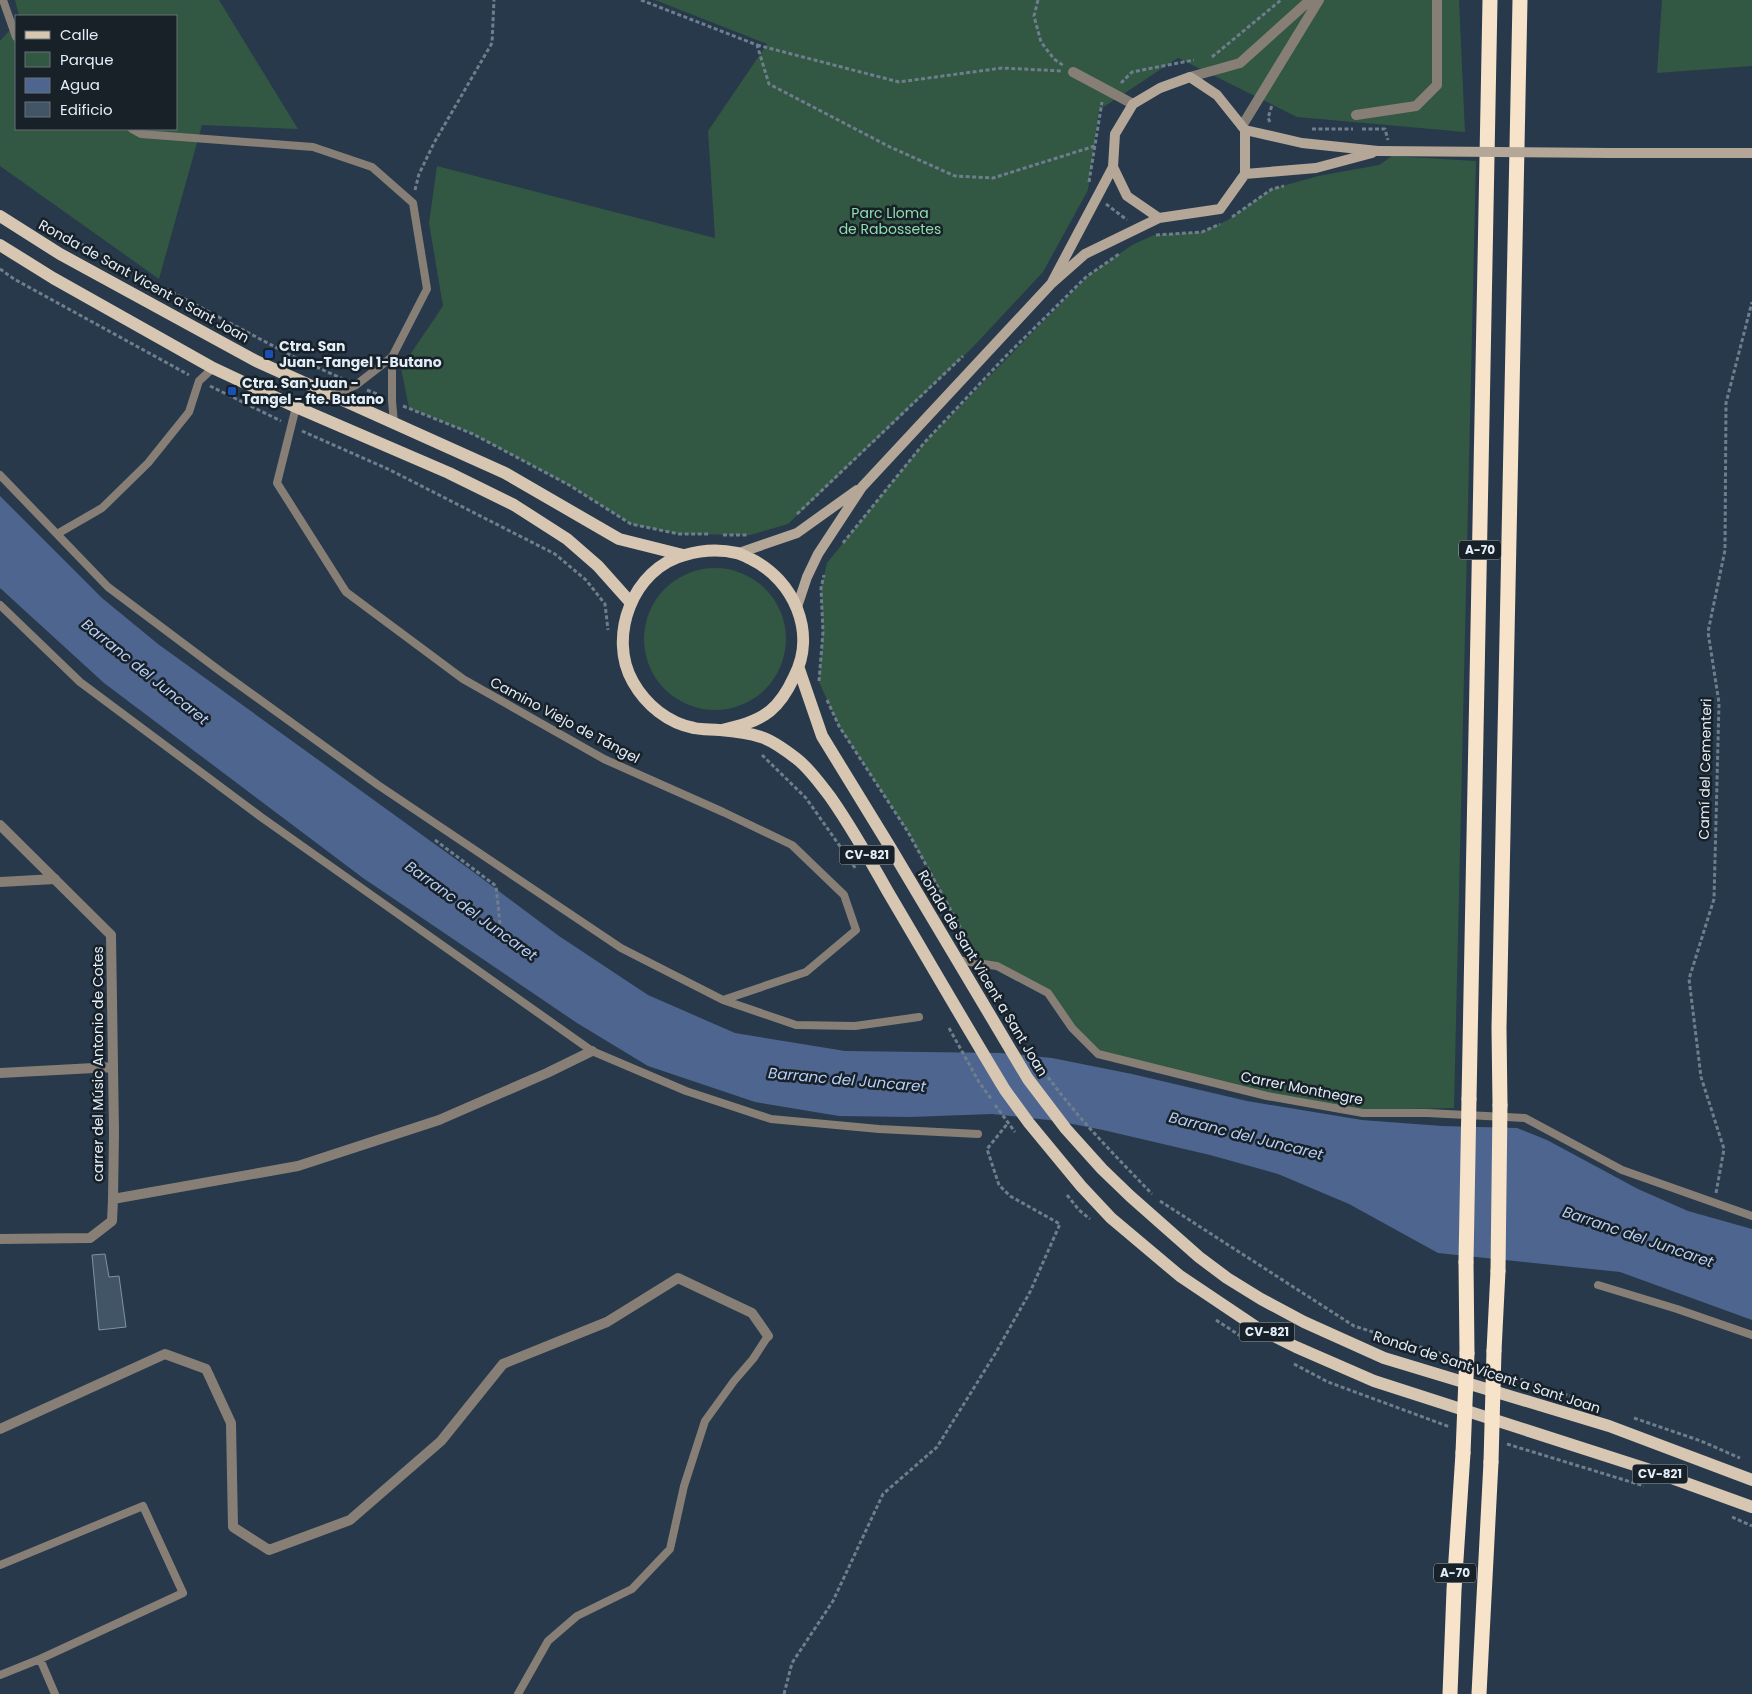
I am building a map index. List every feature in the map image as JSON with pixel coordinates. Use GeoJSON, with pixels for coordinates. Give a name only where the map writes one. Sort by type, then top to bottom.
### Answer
{"type":"FeatureCollection","features":[{"type":"Feature","properties":{"kind":"highway","name":"A-70"},"geometry":{"type":"LineString","coordinates":[[1450,1694],[1454,1590],[1463,1453],[1463,1356],[1490,0]]}},
{"type":"Feature","properties":{"kind":"highway","name":"A-70"},"geometry":{"type":"LineString","coordinates":[[1480,1694],[1498,1271],[1499,1019],[1520,0]]}},
{"type":"Feature","properties":{"kind":"main road","name":"CV-821"},"geometry":{"type":"LineString","coordinates":[[1051,284],[1113,167],[1114,134],[1133,104],[1160,88],[1190,77]]}},
{"type":"Feature","properties":{"kind":"main road"},"geometry":{"type":"LineString","coordinates":[[1190,77],[1217,96],[1243,128],[1245,174],[1316,168],[1378,151]]}},
{"type":"Feature","properties":{"kind":"main road"},"geometry":{"type":"LineString","coordinates":[[1243,128],[1302,143],[1392,152],[1752,153]]}},
{"type":"Feature","properties":{"kind":"main road","name":"CV-821"},"geometry":{"type":"LineString","coordinates":[[1113,167],[1127,196],[1159,218]]}},
{"type":"Feature","properties":{"kind":"main road","name":"CV-821"},"geometry":{"type":"LineString","coordinates":[[797,607],[807,577],[818,554],[862,486],[1051,284],[1086,254],[1159,218],[1220,209],[1245,174]]}},
{"type":"Feature","properties":{"kind":"main road","name":"Ronda de Sant Vicent a Sant Joan"},"geometry":{"type":"LineString","coordinates":[[0,216],[60,254],[256,361],[505,473],[619,539],[683,555]]}},
{"type":"Feature","properties":{"kind":"main road"},"geometry":{"type":"LineString","coordinates":[[0,245],[53,278],[213,368],[296,407],[449,473],[514,505],[567,538],[598,566],[631,602]]}},
{"type":"Feature","properties":{"kind":"main road","name":"CV-821"},"geometry":{"type":"LineString","coordinates":[[739,554],[797,533],[862,486]]}},
{"type":"Feature","properties":{"kind":"main road","name":"Ronda de Sant Vicent a Sant Joan"},"geometry":{"type":"LineString","coordinates":[[722,730],[747,724],[769,711],[787,692],[799,668],[803,648],[803,627],[797,607],[784,584],[764,565],[739,554],[711,550],[683,555],[661,566],[644,582],[631,602],[623,628],[624,655],[632,681],[648,703],[670,719],[694,728],[722,730],[764,737],[798,760],[820,784],[842,814],[867,855],[1005,1090],[1029,1123],[1110,1218],[1180,1276],[1256,1327],[1296,1347],[1374,1381],[1647,1469],[1752,1507]]}},
{"type":"Feature","properties":{"kind":"main road","name":"Ronda de Sant Vicent a Sant Joan"},"geometry":{"type":"LineString","coordinates":[[799,668],[822,736],[1028,1079],[1066,1129],[1102,1169],[1160,1223],[1227,1278],[1261,1299],[1304,1322],[1384,1358],[1609,1426],[1752,1480]]}},
{"type":"Feature","properties":{"kind":"street"},"geometry":{"type":"LineString","coordinates":[[1190,77],[1240,63],[1310,0]]}},
{"type":"Feature","properties":{"kind":"street"},"geometry":{"type":"LineString","coordinates":[[1243,128],[1319,0]]}},
{"type":"Feature","properties":{"kind":"street"},"geometry":{"type":"LineString","coordinates":[[1356,115],[1416,106],[1437,85],[1437,0]]}},
{"type":"Feature","properties":{"kind":"street"},"geometry":{"type":"LineString","coordinates":[[1073,72],[1133,104]]}},
{"type":"Feature","properties":{"kind":"street","name":"carrer del Músic Antonio de Cotes"},"geometry":{"type":"LineString","coordinates":[[0,825],[111,935],[114,1132],[112,1221],[90,1238],[0,1239]]}},
{"type":"Feature","properties":{"kind":"street"},"geometry":{"type":"LineString","coordinates":[[0,882],[55,879]]}},
{"type":"Feature","properties":{"kind":"street"},"geometry":{"type":"LineString","coordinates":[[113,1199],[298,1166],[439,1120],[547,1074],[592,1051]]}},
{"type":"Feature","properties":{"kind":"street"},"geometry":{"type":"LineString","coordinates":[[0,1073],[113,1068]]}},
{"type":"Feature","properties":{"kind":"street"},"geometry":{"type":"LineString","coordinates":[[0,1429],[165,1354],[206,1369],[231,1423],[233,1527],[269,1550],[350,1520],[441,1441],[503,1364],[606,1322],[678,1278],[752,1312],[768,1336]]}},
{"type":"Feature","properties":{"kind":"lane"},"geometry":{"type":"LineString","coordinates":[[3,0],[15,34]]}},
{"type":"Feature","properties":{"kind":"lane"},"geometry":{"type":"LineString","coordinates":[[134,130],[141,134],[313,147],[372,167],[413,203],[427,289],[392,357],[356,385],[332,396]]}},
{"type":"Feature","properties":{"kind":"lane"},"geometry":{"type":"LineString","coordinates":[[392,357],[394,423]]}},
{"type":"Feature","properties":{"kind":"lane"},"geometry":{"type":"LineString","coordinates":[[57,534],[102,508],[148,463],[190,412],[199,381],[213,368]]}},
{"type":"Feature","properties":{"kind":"lane","name":"Camino Viejo de Tángel"},"geometry":{"type":"LineString","coordinates":[[296,407],[277,483],[346,592],[463,679],[521,712],[604,759],[792,845],[844,895],[856,930],[806,972],[723,1000]]}},
{"type":"Feature","properties":{"kind":"lane"},"geometry":{"type":"LineString","coordinates":[[0,475],[108,587],[227,677],[378,785],[621,948],[723,1000],[796,1025],[855,1026],[919,1017]]}},
{"type":"Feature","properties":{"kind":"lane"},"geometry":{"type":"LineString","coordinates":[[0,604],[80,682],[261,817],[592,1051],[686,1091],[772,1119],[880,1129],[978,1134]]}},
{"type":"Feature","properties":{"kind":"lane","name":"Carrer Montnegre"},"geometry":{"type":"LineString","coordinates":[[957,960],[997,966],[1048,992],[1072,1028],[1098,1054],[1267,1096],[1363,1113],[1427,1113],[1525,1118],[1622,1170],[1752,1216]]}},
{"type":"Feature","properties":{"kind":"lane"},"geometry":{"type":"LineString","coordinates":[[1598,1285],[1677,1309],[1752,1335]]}},
{"type":"Feature","properties":{"kind":"lane"},"geometry":{"type":"LineString","coordinates":[[518,1694],[548,1641],[577,1616],[632,1589],[670,1549],[684,1486],[704,1422],[734,1381],[754,1360],[768,1336]]}},
{"type":"Feature","properties":{"kind":"lane"},"geometry":{"type":"LineString","coordinates":[[0,1565],[143,1506],[183,1593],[40,1659],[0,1675]]}},
{"type":"Feature","properties":{"kind":"lane"},"geometry":{"type":"LineString","coordinates":[[40,1659],[55,1694]]}},
{"type":"Feature","properties":{"kind":"path"},"geometry":{"type":"LineString","coordinates":[[413,203],[419,174],[434,142],[492,43],[494,0]]}},
{"type":"Feature","properties":{"kind":"path"},"geometry":{"type":"LineString","coordinates":[[641,0],[756,45],[899,82],[1002,68],[1073,72]]}},
{"type":"Feature","properties":{"kind":"path"},"geometry":{"type":"LineString","coordinates":[[1038,0],[1034,16],[1041,42],[1054,59],[1073,72]]}},
{"type":"Feature","properties":{"kind":"path"},"geometry":{"type":"LineString","coordinates":[[1203,58],[1212,57],[1281,0]]}},
{"type":"Feature","properties":{"kind":"path"},"geometry":{"type":"LineString","coordinates":[[756,45],[769,84],[890,147],[955,176],[993,178],[1095,146]]}},
{"type":"Feature","properties":{"kind":"path"},"geometry":{"type":"LineString","coordinates":[[1223,48],[1240,63]]}},
{"type":"Feature","properties":{"kind":"path"},"geometry":{"type":"LineString","coordinates":[[1194,60],[1132,72],[1101,102],[1088,190],[1148,237],[1202,232],[1228,220],[1272,189],[1290,184]]}},
{"type":"Feature","properties":{"kind":"path"},"geometry":{"type":"LineString","coordinates":[[1266,87],[1275,96],[1268,118],[1274,126]]}},
{"type":"Feature","properties":{"kind":"path"},"geometry":{"type":"LineString","coordinates":[[1310,129],[1385,129],[1392,152]]}},
{"type":"Feature","properties":{"kind":"path"},"geometry":{"type":"LineString","coordinates":[[840,548],[924,443],[1004,358],[1086,278],[1125,250]]}},
{"type":"Feature","properties":{"kind":"path"},"geometry":{"type":"LineString","coordinates":[[0,269],[14,279],[199,381],[291,426],[390,470],[555,554],[586,580],[605,604],[608,631]]}},
{"type":"Feature","properties":{"kind":"path","name":"Camí del Cementeri"},"geometry":{"type":"LineString","coordinates":[[1714,1203],[1724,1149],[1701,1077],[1689,979],[1714,899],[1719,703],[1708,632],[1725,550],[1726,403],[1752,302]]}},
{"type":"Feature","properties":{"kind":"path"},"geometry":{"type":"LineString","coordinates":[[795,517],[965,354]]}},
{"type":"Feature","properties":{"kind":"path"},"geometry":{"type":"LineString","coordinates":[[619,539],[632,524]]}},
{"type":"Feature","properties":{"kind":"path"},"geometry":{"type":"LineString","coordinates":[[586,580],[598,566]]}},
{"type":"Feature","properties":{"kind":"path"},"geometry":{"type":"LineString","coordinates":[[761,753],[806,798],[858,871]]}},
{"type":"Feature","properties":{"kind":"path"},"geometry":{"type":"LineString","coordinates":[[428,818],[428,835],[496,886],[501,933]]}},
{"type":"Feature","properties":{"kind":"path"},"geometry":{"type":"LineString","coordinates":[[784,1694],[792,1663],[832,1601],[883,1494],[937,1447],[995,1354],[1030,1292],[1060,1224],[1010,1196],[999,1185],[987,1149],[1008,1123],[979,1082],[946,1024]]}},
{"type":"Feature","properties":{"kind":"path"},"geometry":{"type":"LineString","coordinates":[[1027,1045],[1042,1070],[1094,1134],[1157,1199],[1354,1326],[1463,1356]]}},
{"type":"Feature","properties":{"kind":"path"},"geometry":{"type":"LineString","coordinates":[[1505,1374],[1599,1406]]}},
{"type":"Feature","properties":{"kind":"path"},"geometry":{"type":"LineString","coordinates":[[1627,1415],[1701,1441],[1744,1460]]}},
{"type":"Feature","properties":{"kind":"green space"},"geometry":{"type":"Polygon","coordinates":[[[15,0],[219,0],[298,129],[202,125],[159,279],[0,166],[0,41],[15,24],[15,130],[178,130],[178,15],[19,15],[15,0]]]}},
{"type":"Feature","properties":{"kind":"green space","name":"Parc Lloma de Rabossetes"},"geometry":{"type":"Polygon","coordinates":[[[655,0],[1459,0],[1465,132],[1297,117],[1178,58],[1099,110],[1088,190],[1043,272],[972,348],[788,524],[750,535],[679,534],[631,524],[569,485],[473,434],[409,408],[401,368],[443,306],[429,223],[437,166],[715,238],[708,131],[767,44],[655,0]]]}},
{"type":"Feature","properties":{"kind":"green space"},"geometry":{"type":"Polygon","coordinates":[[[1662,0],[1752,0],[1752,66],[1657,73],[1662,0]]]}},
{"type":"Feature","properties":{"kind":"green space"},"geometry":{"type":"Polygon","coordinates":[[[1392,156],[1476,161],[1454,1108],[1362,1110],[1267,1096],[1098,1054],[1072,1028],[1048,993],[997,966],[979,963],[908,832],[839,726],[819,682],[823,632],[821,588],[827,563],[924,443],[1088,276],[1132,245],[1154,235],[1202,232],[1228,220],[1272,189],[1318,176],[1379,165],[1392,156]]]}},
{"type":"Feature","properties":{"kind":"green space"},"geometry":{"type":"Polygon","coordinates":[[[715,568],[742,574],[754,580],[765,589],[774,600],[780,612],[786,639],[780,666],[774,678],[765,689],[754,698],[742,704],[715,710],[688,704],[676,698],[665,689],[656,678],[650,666],[644,639],[650,612],[656,600],[665,589],[676,580],[688,574],[715,568]]]}},
{"type":"Feature","properties":{"kind":"water","name":"Barranc del Juncaret"},"geometry":{"type":"Polygon","coordinates":[[[0,496],[102,598],[158,644],[559,936],[648,995],[735,1033],[845,1051],[1001,1053],[1052,1058],[1132,1074],[1247,1101],[1362,1120],[1442,1126],[1517,1128],[1547,1140],[1638,1189],[1688,1211],[1752,1229],[1752,1320],[1620,1272],[1438,1253],[1349,1204],[1278,1174],[1210,1155],[1103,1130],[1057,1121],[992,1114],[910,1117],[839,1116],[755,1102],[648,1066],[577,1023],[363,878],[104,683],[0,588],[0,496]]]}},
{"type":"Feature","properties":{"kind":"building"},"geometry":{"type":"Polygon","coordinates":[[[105,1254],[109,1277],[119,1276],[126,1327],[99,1330],[92,1255],[105,1254]]]}},
{"type":"Feature","properties":{"kind":"place","name":"Ctra. San Juan-Tangel 1-Butano"},"geometry":{"type":"Point","coordinates":[269,354]}},
{"type":"Feature","properties":{"kind":"place","name":"Ctra. San Juan - Tangel - fte. Butano"},"geometry":{"type":"Point","coordinates":[232,391]}}]}
